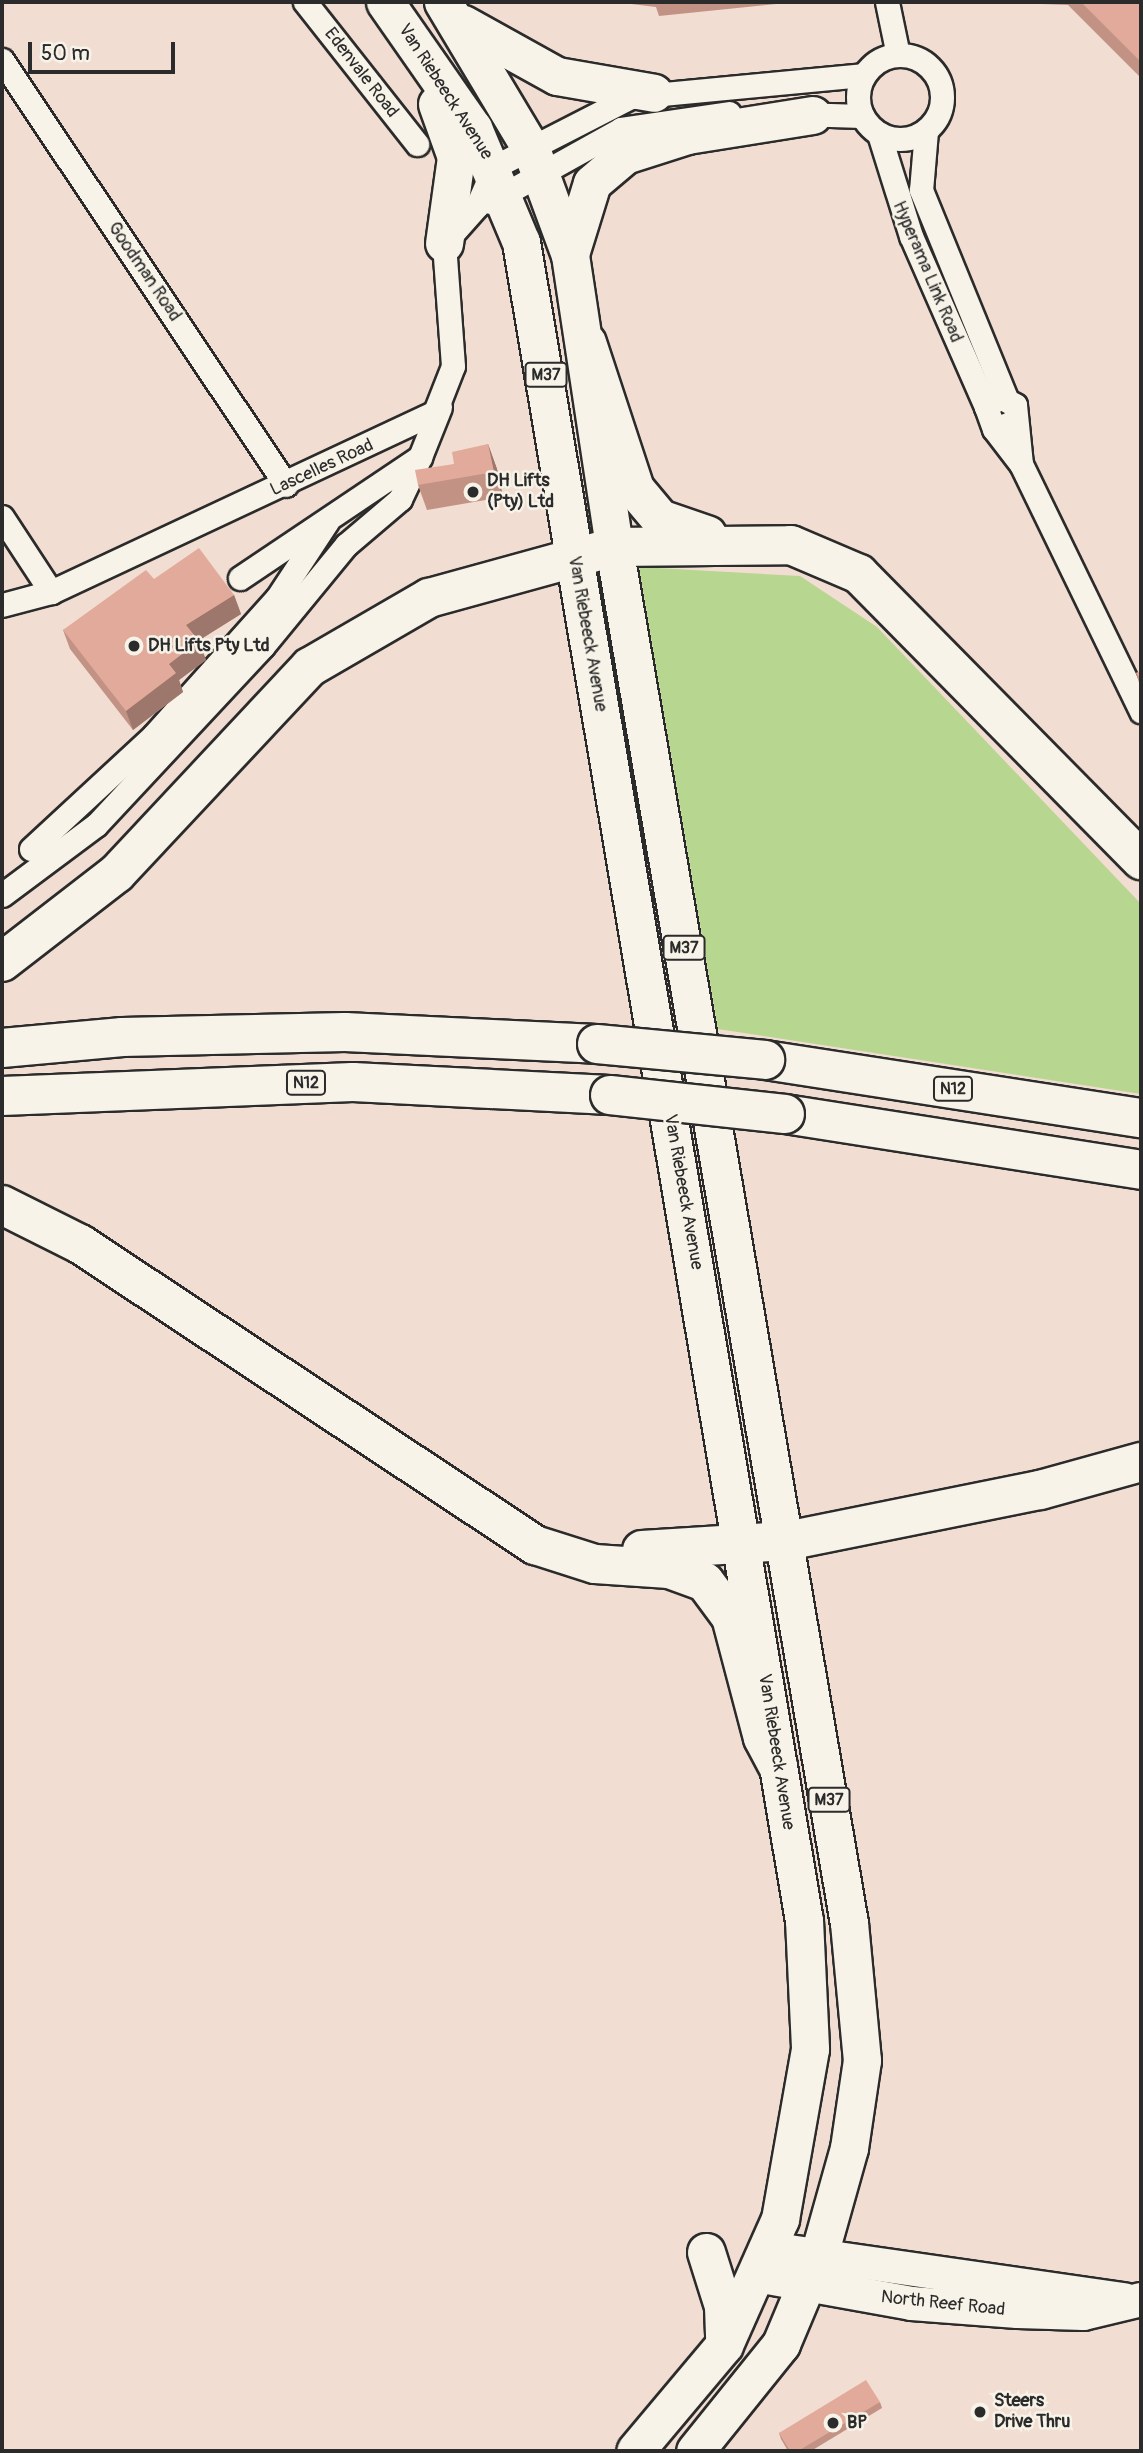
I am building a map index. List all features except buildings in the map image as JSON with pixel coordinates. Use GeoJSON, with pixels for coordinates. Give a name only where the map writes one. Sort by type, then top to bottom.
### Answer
{"type":"FeatureCollection","features":[{"type":"Feature","properties":{"kind":"highway"},"geometry":{"type":"LineString","coordinates":[[587,343],[626,467],[647,507],[684,528],[747,542],[809,550],[859,574],[1141,860]]}},
{"type":"Feature","properties":{"kind":"highway"},"geometry":{"type":"LineString","coordinates":[[2,961],[117,873],[310,667],[429,598],[614,547],[747,542]]}},
{"type":"Feature","properties":{"kind":"highway","name":"N12"},"geometry":{"type":"LineString","coordinates":[[2,1048],[122,1037],[345,1032],[597,1044],[765,1060],[1141,1118]]}},
{"type":"Feature","properties":{"kind":"highway","name":"N12"},"geometry":{"type":"LineString","coordinates":[[2,1096],[353,1082],[610,1094],[785,1114],[1141,1170]]}},
{"type":"Feature","properties":{"kind":"highway"},"geometry":{"type":"LineString","coordinates":[[2,1205],[80,1244],[535,1545],[595,1564],[669,1569],[705,1582],[731,1617],[763,1738],[778,1766]]}},
{"type":"Feature","properties":{"kind":"highway"},"geometry":{"type":"LineString","coordinates":[[535,1545],[608,1551],[743,1547],[786,1541],[1040,1490],[1141,1462]]}},
{"type":"Feature","properties":{"kind":"main road"},"geometry":{"type":"LineString","coordinates":[[449,11],[547,72],[585,85],[654,93]]}},
{"type":"Feature","properties":{"kind":"main road","name":"M37"},"geometry":{"type":"LineString","coordinates":[[449,11],[537,163],[570,255],[587,343],[614,547],[786,1541],[849,1923],[862,2060],[849,2148],[820,2251],[807,2286],[757,2381],[695,2451]]}},
{"type":"Feature","properties":{"kind":"main road"},"geometry":{"type":"LineString","coordinates":[[394,14],[455,148],[444,243]]}},
{"type":"Feature","properties":{"kind":"main road","name":"Van Riebeeck Avenue"},"geometry":{"type":"LineString","coordinates":[[394,14],[492,190],[543,354],[574,556],[804,1920],[810,2049],[787,2188],[762,2261],[724,2344],[685,2397],[635,2451]]}},
{"type":"Feature","properties":{"kind":"main road"},"geometry":{"type":"LineString","coordinates":[[570,255],[592,183],[625,155],[687,135],[812,115]]}},
{"type":"Feature","properties":{"kind":"main road","name":"North Reef Road"},"geometry":{"type":"LineString","coordinates":[[762,2261],[820,2251],[1136,2300]]}},
{"type":"Feature","properties":{"kind":"main road"},"geometry":{"type":"LineString","coordinates":[[706,2252],[723,2306],[724,2344]]}},
{"type":"Feature","properties":{"kind":"main road","name":"North Reef Road"},"geometry":{"type":"LineString","coordinates":[[762,2261],[807,2286],[1017,2311],[1083,2313],[1136,2300]]}},
{"type":"Feature","properties":{"kind":"main road"},"geometry":{"type":"LineString","coordinates":[[709,2451],[757,2381]]}},
{"type":"Feature","properties":{"kind":"street","name":"Edenvale Road"},"geometry":{"type":"LineString","coordinates":[[305,2],[417,144]]}},
{"type":"Feature","properties":{"kind":"street"},"geometry":{"type":"LineString","coordinates":[[887,2],[898,55]]}},
{"type":"Feature","properties":{"kind":"street"},"geometry":{"type":"LineString","coordinates":[[492,190],[537,163],[601,109],[654,93],[864,75],[898,55],[924,61],[941,83],[941,109],[926,131],[903,139],[879,134],[862,116],[858,96],[864,75]]}},
{"type":"Feature","properties":{"kind":"street","name":"Goodman Road"},"geometry":{"type":"LineString","coordinates":[[2,60],[286,485]]}},
{"type":"Feature","properties":{"kind":"street"},"geometry":{"type":"LineString","coordinates":[[2,895],[96,825],[263,646],[346,545],[400,499],[442,404],[453,366],[444,243],[492,190],[537,163],[621,129],[653,120],[862,116]]}},
{"type":"Feature","properties":{"kind":"street","name":"Hyperama Link Road"},"geometry":{"type":"LineString","coordinates":[[926,131],[921,190],[996,402]]}},
{"type":"Feature","properties":{"kind":"street","name":"Hyperama Link Road"},"geometry":{"type":"LineString","coordinates":[[879,134],[911,236],[996,402]]}},
{"type":"Feature","properties":{"kind":"street"},"geometry":{"type":"LineString","coordinates":[[1021,464],[1016,405],[996,402],[994,429],[1021,464],[1141,711]]}},
{"type":"Feature","properties":{"kind":"street","name":"Lascelles Road"},"geometry":{"type":"LineString","coordinates":[[2,605],[51,592],[286,485],[421,422],[442,404]]}},
{"type":"Feature","properties":{"kind":"street"},"geometry":{"type":"LineString","coordinates":[[994,429],[1016,421]]}},
{"type":"Feature","properties":{"kind":"street"},"geometry":{"type":"LineString","coordinates":[[240,578],[420,457]]}},
{"type":"Feature","properties":{"kind":"street"},"geometry":{"type":"LineString","coordinates":[[2,517],[51,592]]}},
{"type":"Feature","properties":{"kind":"street"},"geometry":{"type":"LineString","coordinates":[[31,849],[154,735],[277,598],[327,522]]}},
{"type":"Feature","properties":{"kind":"green space"},"geometry":{"type":"Polygon","coordinates":[[[639,567],[800,576],[877,627],[1141,904],[1141,1094],[718,1029],[639,567]]]}},
{"type":"Feature","properties":{"kind":"place","name":"DH Lifts (Pty) Ltd"},"geometry":{"type":"Point","coordinates":[473,492]}},
{"type":"Feature","properties":{"kind":"place","name":"DH Lifts Pty Ltd"},"geometry":{"type":"Point","coordinates":[134,646]}},
{"type":"Feature","properties":{"kind":"place","name":"Steers Drive Thru"},"geometry":{"type":"Point","coordinates":[980,2412]}},
{"type":"Feature","properties":{"kind":"place","name":"BP"},"geometry":{"type":"Point","coordinates":[833,2423]}}]}
